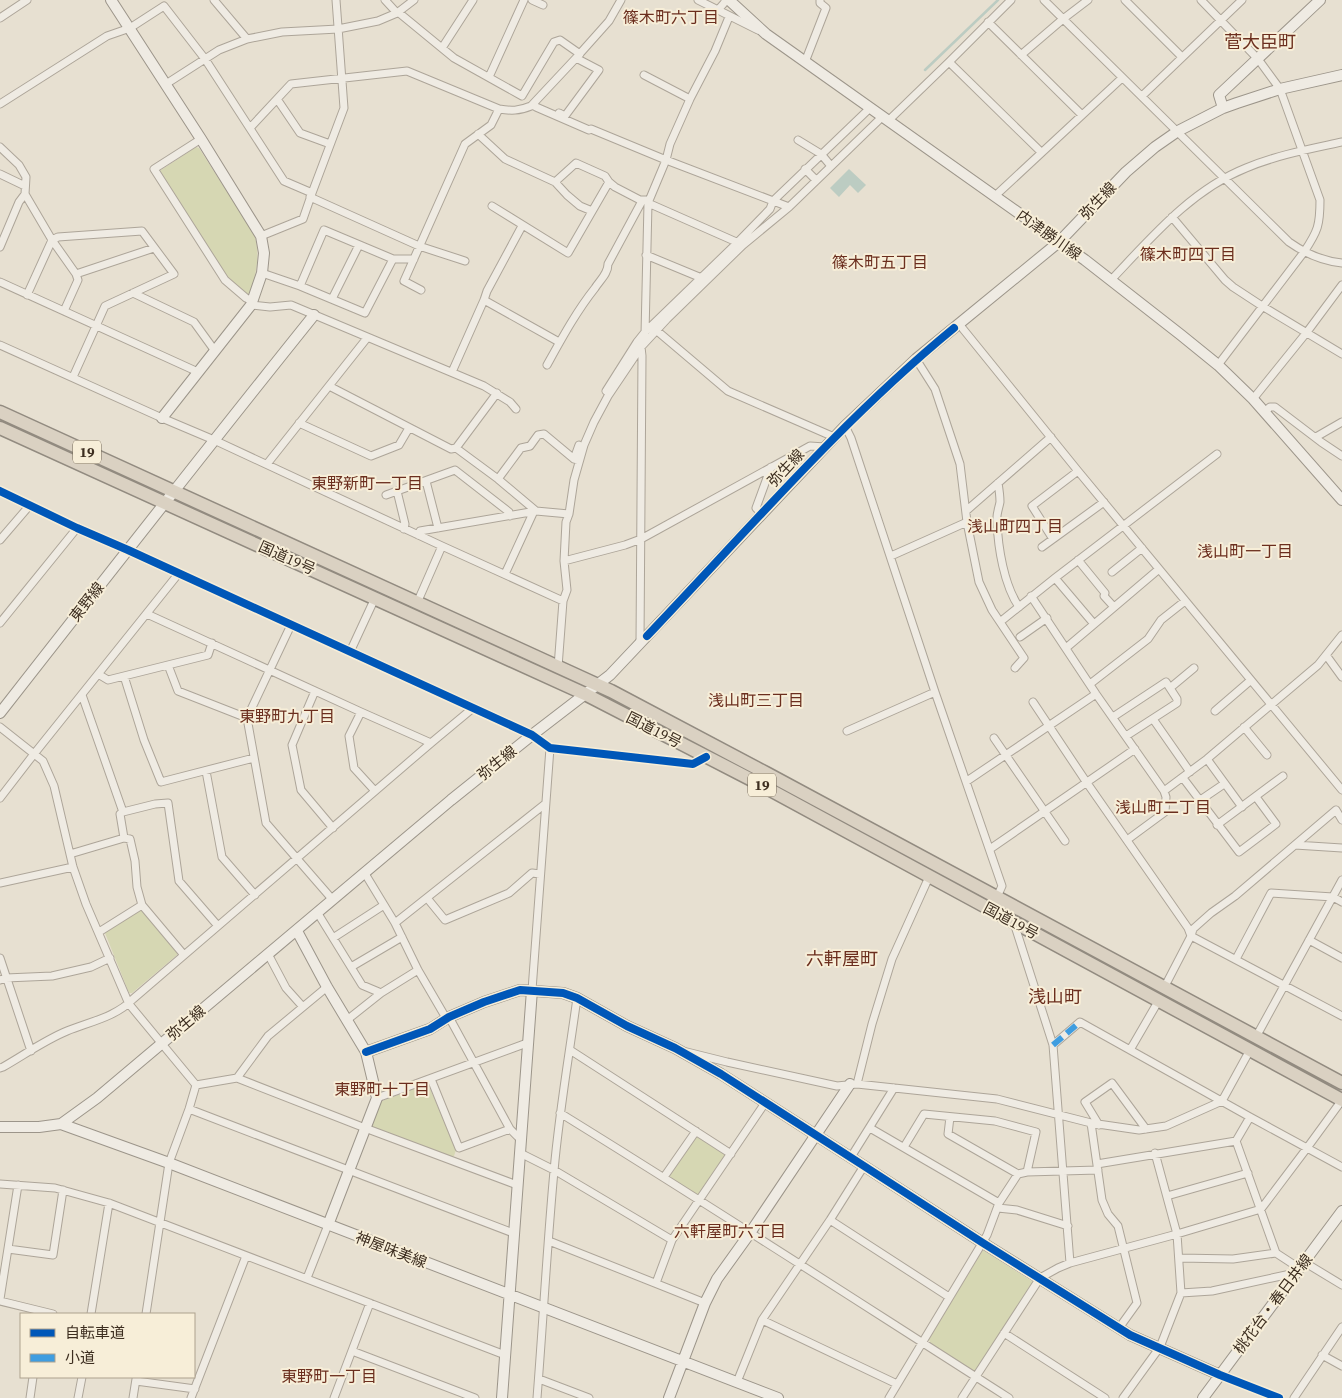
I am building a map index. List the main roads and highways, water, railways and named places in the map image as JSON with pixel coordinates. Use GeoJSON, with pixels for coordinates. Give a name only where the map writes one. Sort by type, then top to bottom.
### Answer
{"type":"FeatureCollection","features":[{"type":"Feature","properties":{"kind":"highway","name":"国道19号"},"geometry":{"type":"LineString","coordinates":[[0,412],[598,685],[648,710],[1342,1084]]}},
{"type":"Feature","properties":{"kind":"highway","name":"国道19号"},"geometry":{"type":"LineString","coordinates":[[0,428],[585,694],[750,779],[1342,1100]]}},
{"type":"Feature","properties":{"kind":"waterway"},"geometry":{"type":"LineString","coordinates":[[925,70],[998,0]]}},
{"type":"Feature","properties":{"kind":"district","name":"篠木町六丁目"},"geometry":{"type":"Point","coordinates":[671,17]}},
{"type":"Feature","properties":{"kind":"district","name":"菅大臣町"},"geometry":{"type":"Point","coordinates":[1260,42]}},
{"type":"Feature","properties":{"kind":"district","name":"篠木町四丁目"},"geometry":{"type":"Point","coordinates":[1188,254]}},
{"type":"Feature","properties":{"kind":"district","name":"篠木町五丁目"},"geometry":{"type":"Point","coordinates":[880,262]}},
{"type":"Feature","properties":{"kind":"district","name":"東野新町一丁目"},"geometry":{"type":"Point","coordinates":[367,483]}},
{"type":"Feature","properties":{"kind":"district","name":"浅山町四丁目"},"geometry":{"type":"Point","coordinates":[1015,526]}},
{"type":"Feature","properties":{"kind":"district","name":"浅山町一丁目"},"geometry":{"type":"Point","coordinates":[1245,551]}},
{"type":"Feature","properties":{"kind":"district","name":"浅山町三丁目"},"geometry":{"type":"Point","coordinates":[756,700]}},
{"type":"Feature","properties":{"kind":"district","name":"東野町九丁目"},"geometry":{"type":"Point","coordinates":[287,716]}},
{"type":"Feature","properties":{"kind":"district","name":"浅山町二丁目"},"geometry":{"type":"Point","coordinates":[1163,807]}},
{"type":"Feature","properties":{"kind":"district","name":"六軒屋町"},"geometry":{"type":"Point","coordinates":[842,959]}},
{"type":"Feature","properties":{"kind":"district","name":"浅山町"},"geometry":{"type":"Point","coordinates":[1055,997]}},
{"type":"Feature","properties":{"kind":"district","name":"東野町十丁目"},"geometry":{"type":"Point","coordinates":[382,1089]}},
{"type":"Feature","properties":{"kind":"district","name":"六軒屋町六丁目"},"geometry":{"type":"Point","coordinates":[730,1231]}},
{"type":"Feature","properties":{"kind":"district","name":"東野町一丁目"},"geometry":{"type":"Point","coordinates":[329,1376]}}]}
